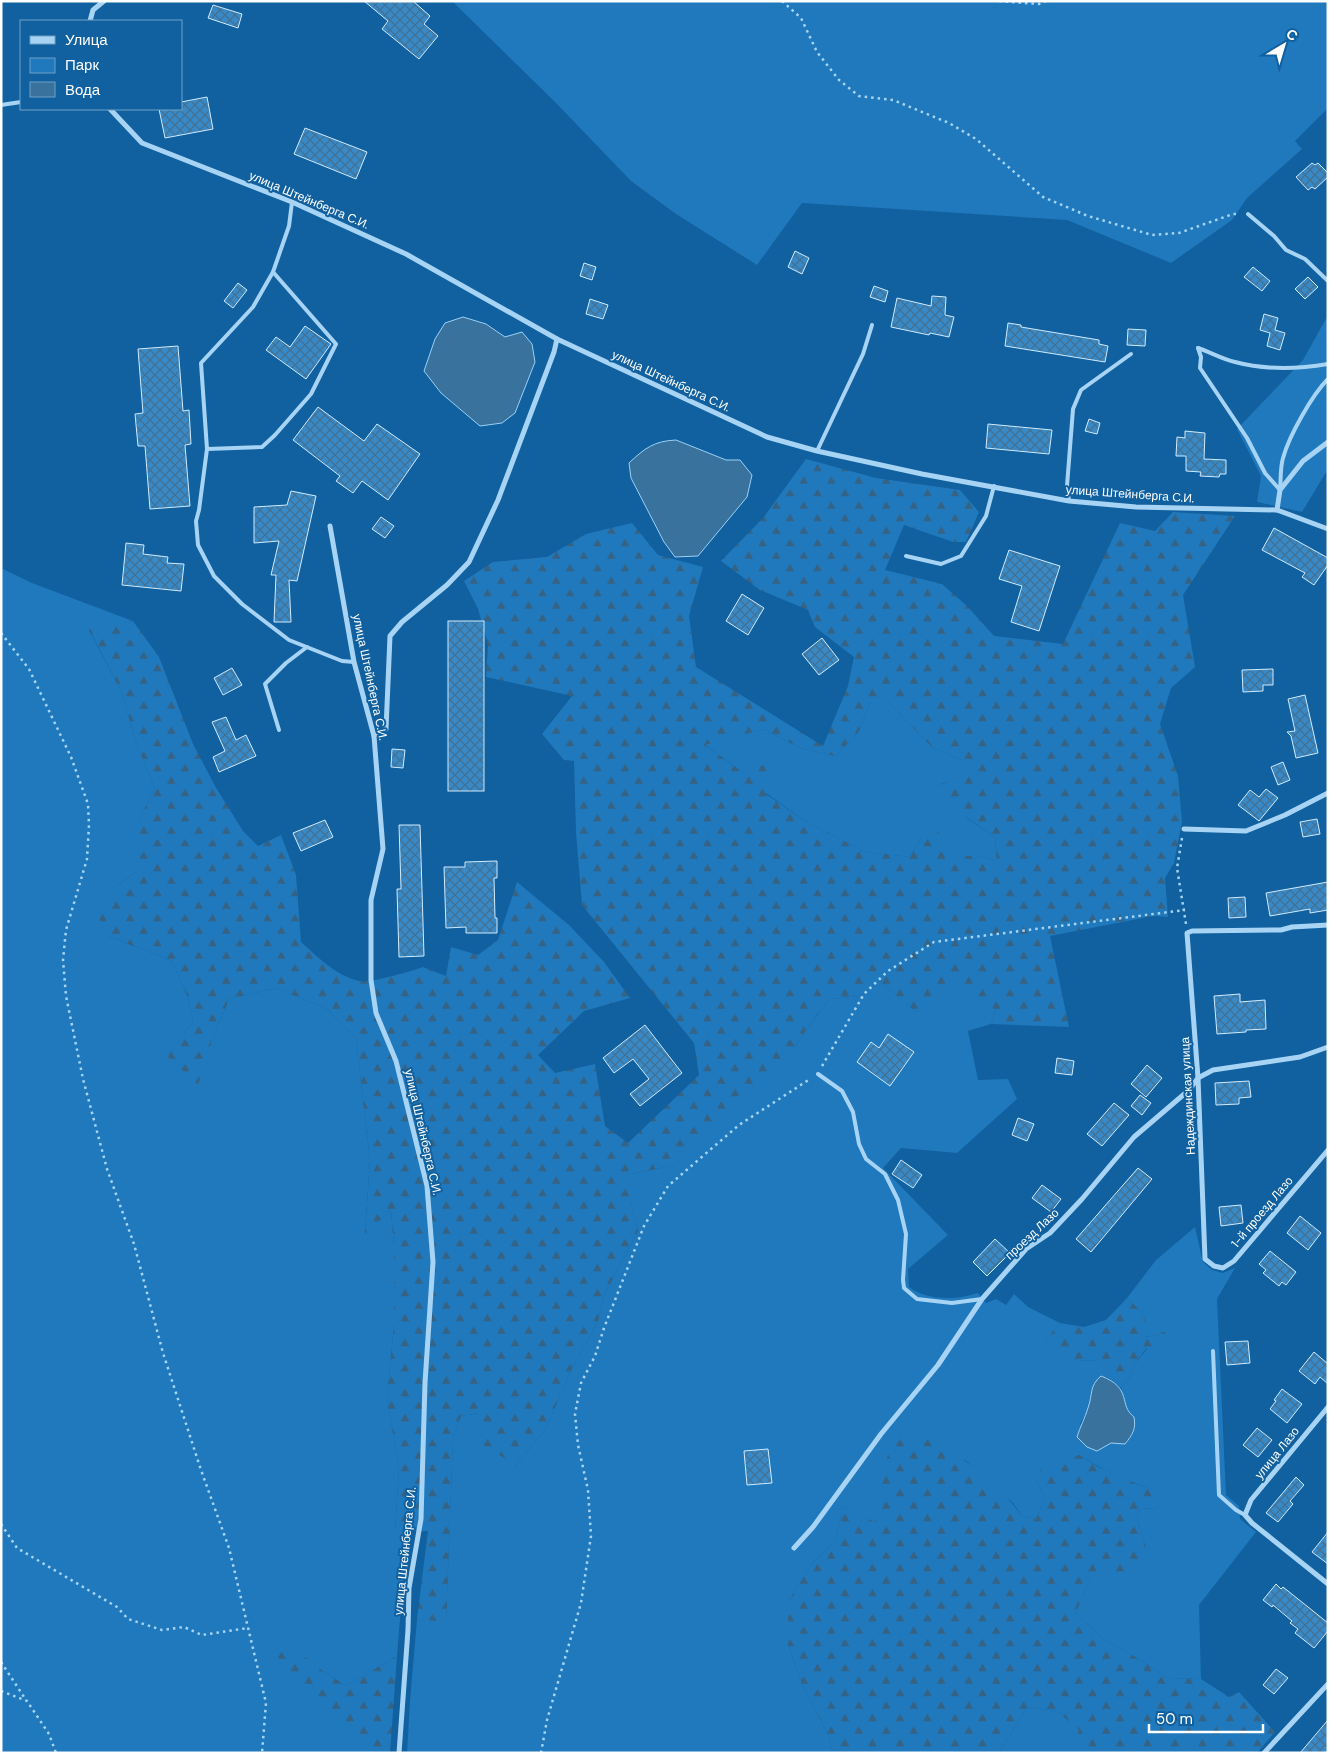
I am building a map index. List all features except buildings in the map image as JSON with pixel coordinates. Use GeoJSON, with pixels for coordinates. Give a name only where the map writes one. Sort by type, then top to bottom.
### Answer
{"type":"FeatureCollection","features":[{"type":"Feature","properties":{"kind":"street"},"geometry":{"type":"LineString","coordinates":[[90,20],[93,10],[104,1]]}},
{"type":"Feature","properties":{"kind":"street","name":"улица Штейнберга С.И."},"geometry":{"type":"LineString","coordinates":[[111,110],[142,142],[292,202],[406,254],[556,339],[767,437],[922,474],[1069,501],[1136,507],[1277,510],[1328,529]]}},
{"type":"Feature","properties":{"kind":"street"},"geometry":{"type":"LineString","coordinates":[[374,736],[386,729],[390,636],[402,622],[447,585],[469,562],[498,500],[554,352],[556,339]]}},
{"type":"Feature","properties":{"kind":"street"},"geometry":{"type":"LineString","coordinates":[[1277,510],[1280,490],[1303,461],[1328,442]]}},
{"type":"Feature","properties":{"kind":"street","name":"улица Штейнберга С.И."},"geometry":{"type":"LineString","coordinates":[[330,526],[354,662],[374,736],[383,849],[371,900],[370,980],[376,1013],[396,1061],[427,1186],[433,1262],[425,1383],[421,1519],[408,1588],[408,1630],[398,1753]]}},
{"type":"Feature","properties":{"kind":"street"},"geometry":{"type":"LineString","coordinates":[[1184,829],[1246,831],[1276,819],[1328,793]]}},
{"type":"Feature","properties":{"kind":"street"},"geometry":{"type":"LineString","coordinates":[[1187,933],[1281,930],[1292,926],[1328,925]]}},
{"type":"Feature","properties":{"kind":"street","name":"Надеждинская улица"},"geometry":{"type":"LineString","coordinates":[[1187,933],[1198,1078],[1205,1259]]}},
{"type":"Feature","properties":{"kind":"street","name":"проезд Лазо"},"geometry":{"type":"LineString","coordinates":[[794,1548],[813,1527],[880,1434],[938,1365],[982,1299],[1026,1249],[1050,1233],[1082,1199],[1134,1136],[1189,1090],[1198,1078],[1213,1070],[1300,1057],[1328,1047]]}},
{"type":"Feature","properties":{"kind":"street","name":"1-й проезд Лазо"},"geometry":{"type":"LineString","coordinates":[[1205,1259],[1214,1266],[1224,1268],[1234,1261],[1328,1150]]}},
{"type":"Feature","properties":{"kind":"street","name":"улица Лазо"},"geometry":{"type":"LineString","coordinates":[[1246,1515],[1251,1500],[1328,1407]]}},
{"type":"Feature","properties":{"kind":"street"},"geometry":{"type":"LineString","coordinates":[[1246,1515],[1252,1523],[1328,1584]]}},
{"type":"Feature","properties":{"kind":"street"},"geometry":{"type":"LineString","coordinates":[[1264,1753],[1328,1684]]}},
{"type":"Feature","properties":{"kind":"lane"},"geometry":{"type":"LineString","coordinates":[[1,105],[20,102]]}},
{"type":"Feature","properties":{"kind":"lane"},"geometry":{"type":"LineString","coordinates":[[292,202],[290,226],[273,272],[252,307],[201,363],[207,449],[196,522],[198,545],[214,576],[242,604],[289,640],[342,661],[354,662]]}},
{"type":"Feature","properties":{"kind":"lane"},"geometry":{"type":"LineString","coordinates":[[1248,214],[1274,236],[1286,250],[1305,259],[1328,281]]}},
{"type":"Feature","properties":{"kind":"lane"},"geometry":{"type":"LineString","coordinates":[[207,449],[262,447],[311,394],[336,344],[273,272]]}},
{"type":"Feature","properties":{"kind":"lane"},"geometry":{"type":"LineString","coordinates":[[817,450],[863,354],[872,325]]}},
{"type":"Feature","properties":{"kind":"lane"},"geometry":{"type":"LineString","coordinates":[[1280,490],[1265,473],[1247,438],[1200,368],[1201,357],[1198,348],[1233,362],[1260,367],[1308,367],[1328,364]]}},
{"type":"Feature","properties":{"kind":"lane"},"geometry":{"type":"LineString","coordinates":[[1069,501],[1066,486],[1073,409],[1081,390],[1132,354]]}},
{"type":"Feature","properties":{"kind":"lane"},"geometry":{"type":"LineString","coordinates":[[1280,490],[1283,459],[1295,431],[1318,388],[1328,379]]}},
{"type":"Feature","properties":{"kind":"lane"},"geometry":{"type":"LineString","coordinates":[[906,556],[941,564],[961,556],[986,516],[994,486]]}},
{"type":"Feature","properties":{"kind":"lane"},"geometry":{"type":"LineString","coordinates":[[279,730],[265,684],[286,663],[306,647]]}},
{"type":"Feature","properties":{"kind":"lane"},"geometry":{"type":"LineString","coordinates":[[818,1074],[842,1091],[853,1112],[859,1144],[866,1158],[885,1174],[898,1200],[906,1234],[904,1288],[917,1298],[952,1302],[982,1299]]}},
{"type":"Feature","properties":{"kind":"lane"},"geometry":{"type":"LineString","coordinates":[[1213,1351],[1219,1494],[1236,1510],[1246,1515]]}},
{"type":"Feature","properties":{"kind":"path"},"geometry":{"type":"LineString","coordinates":[[782,1],[801,18],[818,52],[839,80],[859,96],[893,100],[949,123],[976,139],[1043,197],[1088,216],[1152,235],[1179,233],[1233,214],[1248,214]]}},
{"type":"Feature","properties":{"kind":"path"},"geometry":{"type":"LineString","coordinates":[[999,1],[1039,4],[1046,1]]}},
{"type":"Feature","properties":{"kind":"path"},"geometry":{"type":"LineString","coordinates":[[1,633],[29,669],[71,757],[88,804],[87,859],[66,930],[63,960],[66,996],[83,1079],[107,1169],[134,1244],[163,1353],[200,1470],[229,1548],[266,1702],[262,1753]]}},
{"type":"Feature","properties":{"kind":"path"},"geometry":{"type":"LineString","coordinates":[[1184,829],[1177,868],[1185,910],[1187,933]]}},
{"type":"Feature","properties":{"kind":"path"},"geometry":{"type":"LineString","coordinates":[[541,1753],[547,1720],[581,1603],[591,1536],[588,1490],[576,1430],[575,1414],[581,1384],[595,1356],[604,1328],[641,1236],[668,1186],[738,1125],[818,1074],[864,994],[888,971],[934,942],[1185,910]]}},
{"type":"Feature","properties":{"kind":"path"},"geometry":{"type":"LineString","coordinates":[[1,1524],[18,1548],[116,1607],[128,1619],[162,1630],[184,1627],[202,1635],[223,1630],[248,1628]]}},
{"type":"Feature","properties":{"kind":"path"},"geometry":{"type":"LineString","coordinates":[[1,1662],[49,1734],[56,1753]]}},
{"type":"Feature","properties":{"kind":"path"},"geometry":{"type":"LineString","coordinates":[[1,1691],[27,1701]]}},
{"type":"Feature","properties":{"kind":"green space"},"geometry":{"type":"Polygon","coordinates":[[[452,1],[1328,1],[1328,108],[1295,141],[1302,149],[1247,198],[1232,220],[1171,263],[1067,220],[802,203],[757,265],[676,214],[631,181],[556,103],[452,1]]]}},
{"type":"Feature","properties":{"kind":"green space"},"geometry":{"type":"Polygon","coordinates":[[[1328,315],[1328,469],[1302,512],[1257,502],[1261,476],[1237,429],[1303,360],[1328,315]]]}},
{"type":"Feature","properties":{"kind":"green space"},"geometry":{"type":"Polygon","coordinates":[[[806,459],[876,478],[960,490],[979,512],[966,542],[953,542],[904,525],[885,570],[942,584],[967,606],[994,636],[1063,644],[1120,523],[1155,531],[1173,512],[1235,516],[1183,595],[1195,667],[1171,688],[1160,724],[1178,776],[1182,822],[1174,863],[1165,878],[1168,917],[1153,916],[1050,936],[1069,1027],[991,1024],[996,1010],[961,986],[916,1012],[880,981],[860,996],[829,999],[792,1050],[735,1113],[675,1165],[631,1174],[631,1202],[638,1231],[604,1295],[598,1321],[569,1374],[545,1430],[516,1465],[481,1444],[479,1413],[461,1416],[453,1438],[446,1622],[417,1619],[428,1531],[395,1532],[399,1467],[387,1399],[394,1324],[394,1245],[391,1210],[365,1234],[370,1160],[356,1039],[327,1009],[276,988],[229,999],[213,1037],[198,1085],[167,1056],[193,1022],[188,997],[172,961],[106,935],[99,919],[119,884],[138,871],[138,822],[155,788],[138,748],[121,691],[89,629],[133,621],[159,657],[193,744],[215,786],[243,831],[258,846],[281,835],[296,875],[301,942],[342,975],[359,981],[372,981],[423,967],[446,976],[451,947],[478,955],[498,940],[517,882],[569,925],[604,962],[630,998],[584,1011],[538,1055],[555,1073],[595,1064],[605,1126],[628,1143],[699,1075],[694,1043],[582,905],[576,832],[574,761],[564,760],[542,734],[572,696],[486,677],[488,644],[478,609],[464,581],[493,562],[547,557],[586,534],[632,523],[658,555],[703,567],[689,616],[696,667],[823,746],[848,686],[854,657],[815,627],[808,610],[760,590],[721,561],[763,518],[806,459]],[[870,702],[859,731],[836,756],[800,748],[764,729],[705,745],[745,774],[767,763],[766,794],[805,821],[865,852],[910,857],[921,838],[933,826],[958,856],[978,856],[997,861],[995,837],[937,797],[937,785],[962,778],[962,760],[933,748],[888,702],[870,702]]]}},
{"type":"Feature","properties":{"kind":"green space"},"geometry":{"type":"Polygon","coordinates":[[[1,568],[32,583],[133,621],[89,630],[121,691],[138,748],[155,788],[138,822],[138,871],[119,884],[106,935],[172,961],[188,997],[193,1022],[168,1055],[213,1037],[229,999],[276,988],[327,1009],[356,1039],[370,1160],[365,1233],[391,1210],[394,1245],[394,1324],[387,1399],[399,1467],[395,1532],[407,1532],[397,1656],[346,1686],[320,1669],[364,1747],[365,1753],[1,1753],[1,568]]]}},
{"type":"Feature","properties":{"kind":"green space"},"geometry":{"type":"Polygon","coordinates":[[[870,702],[888,702],[933,748],[962,760],[962,779],[937,785],[968,819],[995,837],[997,861],[978,856],[958,856],[921,838],[910,857],[865,852],[805,821],[704,744],[764,729],[800,748],[836,756],[859,731],[870,702]]]}},
{"type":"Feature","properties":{"kind":"green space"},"geometry":{"type":"Polygon","coordinates":[[[880,981],[916,1012],[961,985],[996,1010],[991,1024],[968,1031],[978,1080],[1008,1079],[1017,1099],[957,1153],[901,1148],[883,1168],[948,1235],[908,1269],[909,1287],[925,1295],[943,1298],[961,1297],[978,1293],[986,1303],[996,1299],[1006,1305],[1014,1294],[1028,1307],[1060,1323],[1045,1341],[1076,1360],[1101,1361],[1101,1376],[1093,1386],[1088,1410],[1080,1424],[1097,1451],[1111,1443],[1126,1443],[1133,1434],[1134,1417],[1128,1413],[1121,1388],[1131,1376],[1134,1364],[1160,1334],[1145,1337],[1145,1316],[1127,1298],[1156,1260],[1195,1227],[1203,1262],[1212,1270],[1223,1273],[1235,1268],[1217,1299],[1226,1495],[1239,1506],[1240,1519],[1256,1532],[1199,1605],[1201,1679],[1167,1678],[1105,1640],[1075,1613],[1091,1578],[1146,1548],[1137,1519],[1140,1509],[1158,1508],[1148,1487],[1112,1474],[1079,1455],[1035,1479],[1046,1498],[1036,1519],[1022,1516],[1013,1503],[965,1460],[882,1495],[875,1523],[843,1506],[835,1542],[811,1565],[788,1602],[788,1644],[802,1684],[829,1736],[833,1753],[407,1753],[417,1619],[446,1621],[453,1438],[461,1416],[479,1413],[516,1465],[545,1430],[569,1374],[598,1321],[604,1295],[638,1231],[631,1202],[631,1174],[675,1165],[792,1050],[829,999],[860,996],[880,981]]]}},
{"type":"Feature","properties":{"kind":"green space"},"geometry":{"type":"Polygon","coordinates":[[[1127,1298],[1145,1316],[1145,1337],[1160,1334],[1172,1326],[1171,1341],[1146,1349],[1134,1364],[1131,1376],[1121,1388],[1110,1379],[1101,1376],[1101,1361],[1076,1360],[1055,1356],[1045,1341],[1060,1323],[1084,1327],[1106,1320],[1127,1298]]]}},
{"type":"Feature","properties":{"kind":"green space"},"geometry":{"type":"Polygon","coordinates":[[[914,1434],[945,1448],[974,1467],[1000,1490],[1022,1516],[1036,1519],[1046,1498],[1035,1479],[1042,1468],[1079,1455],[1098,1467],[1136,1484],[1148,1487],[1162,1497],[1158,1508],[1140,1509],[1137,1519],[1146,1548],[1141,1574],[1091,1578],[1075,1613],[1105,1640],[1167,1678],[1201,1679],[1229,1697],[1239,1692],[1275,1732],[1257,1753],[1068,1753],[1079,1730],[1057,1711],[1027,1707],[999,1753],[833,1753],[829,1736],[802,1684],[788,1644],[788,1602],[811,1565],[835,1542],[843,1506],[875,1522],[891,1438],[914,1434]]]}},
{"type":"Feature","properties":{"kind":"green space"},"geometry":{"type":"Polygon","coordinates":[[[288,1643],[320,1669],[346,1686],[397,1656],[390,1753],[365,1753],[363,1747],[311,1705],[278,1657],[288,1643]]]}},
{"type":"Feature","properties":{"kind":"green space"},"geometry":{"type":"Polygon","coordinates":[[[1027,1707],[1057,1711],[1080,1730],[1068,1753],[999,1753],[1027,1707]]]}},
{"type":"Feature","properties":{"kind":"water"},"geometry":{"type":"Polygon","coordinates":[[[463,317],[486,324],[505,337],[522,332],[532,344],[535,362],[515,413],[502,423],[480,426],[441,393],[424,371],[435,339],[445,323],[463,317]]]}},
{"type":"Feature","properties":{"kind":"water"},"geometry":{"type":"Polygon","coordinates":[[[676,440],[726,460],[740,460],[752,475],[747,497],[698,556],[675,557],[664,542],[631,478],[629,463],[640,453],[650,446],[676,440]]]}},
{"type":"Feature","properties":{"kind":"water"},"geometry":{"type":"Polygon","coordinates":[[[1101,1376],[1111,1381],[1121,1391],[1129,1412],[1134,1417],[1135,1425],[1132,1434],[1125,1444],[1111,1443],[1097,1451],[1087,1447],[1077,1437],[1088,1408],[1093,1387],[1101,1376]]]}}]}
